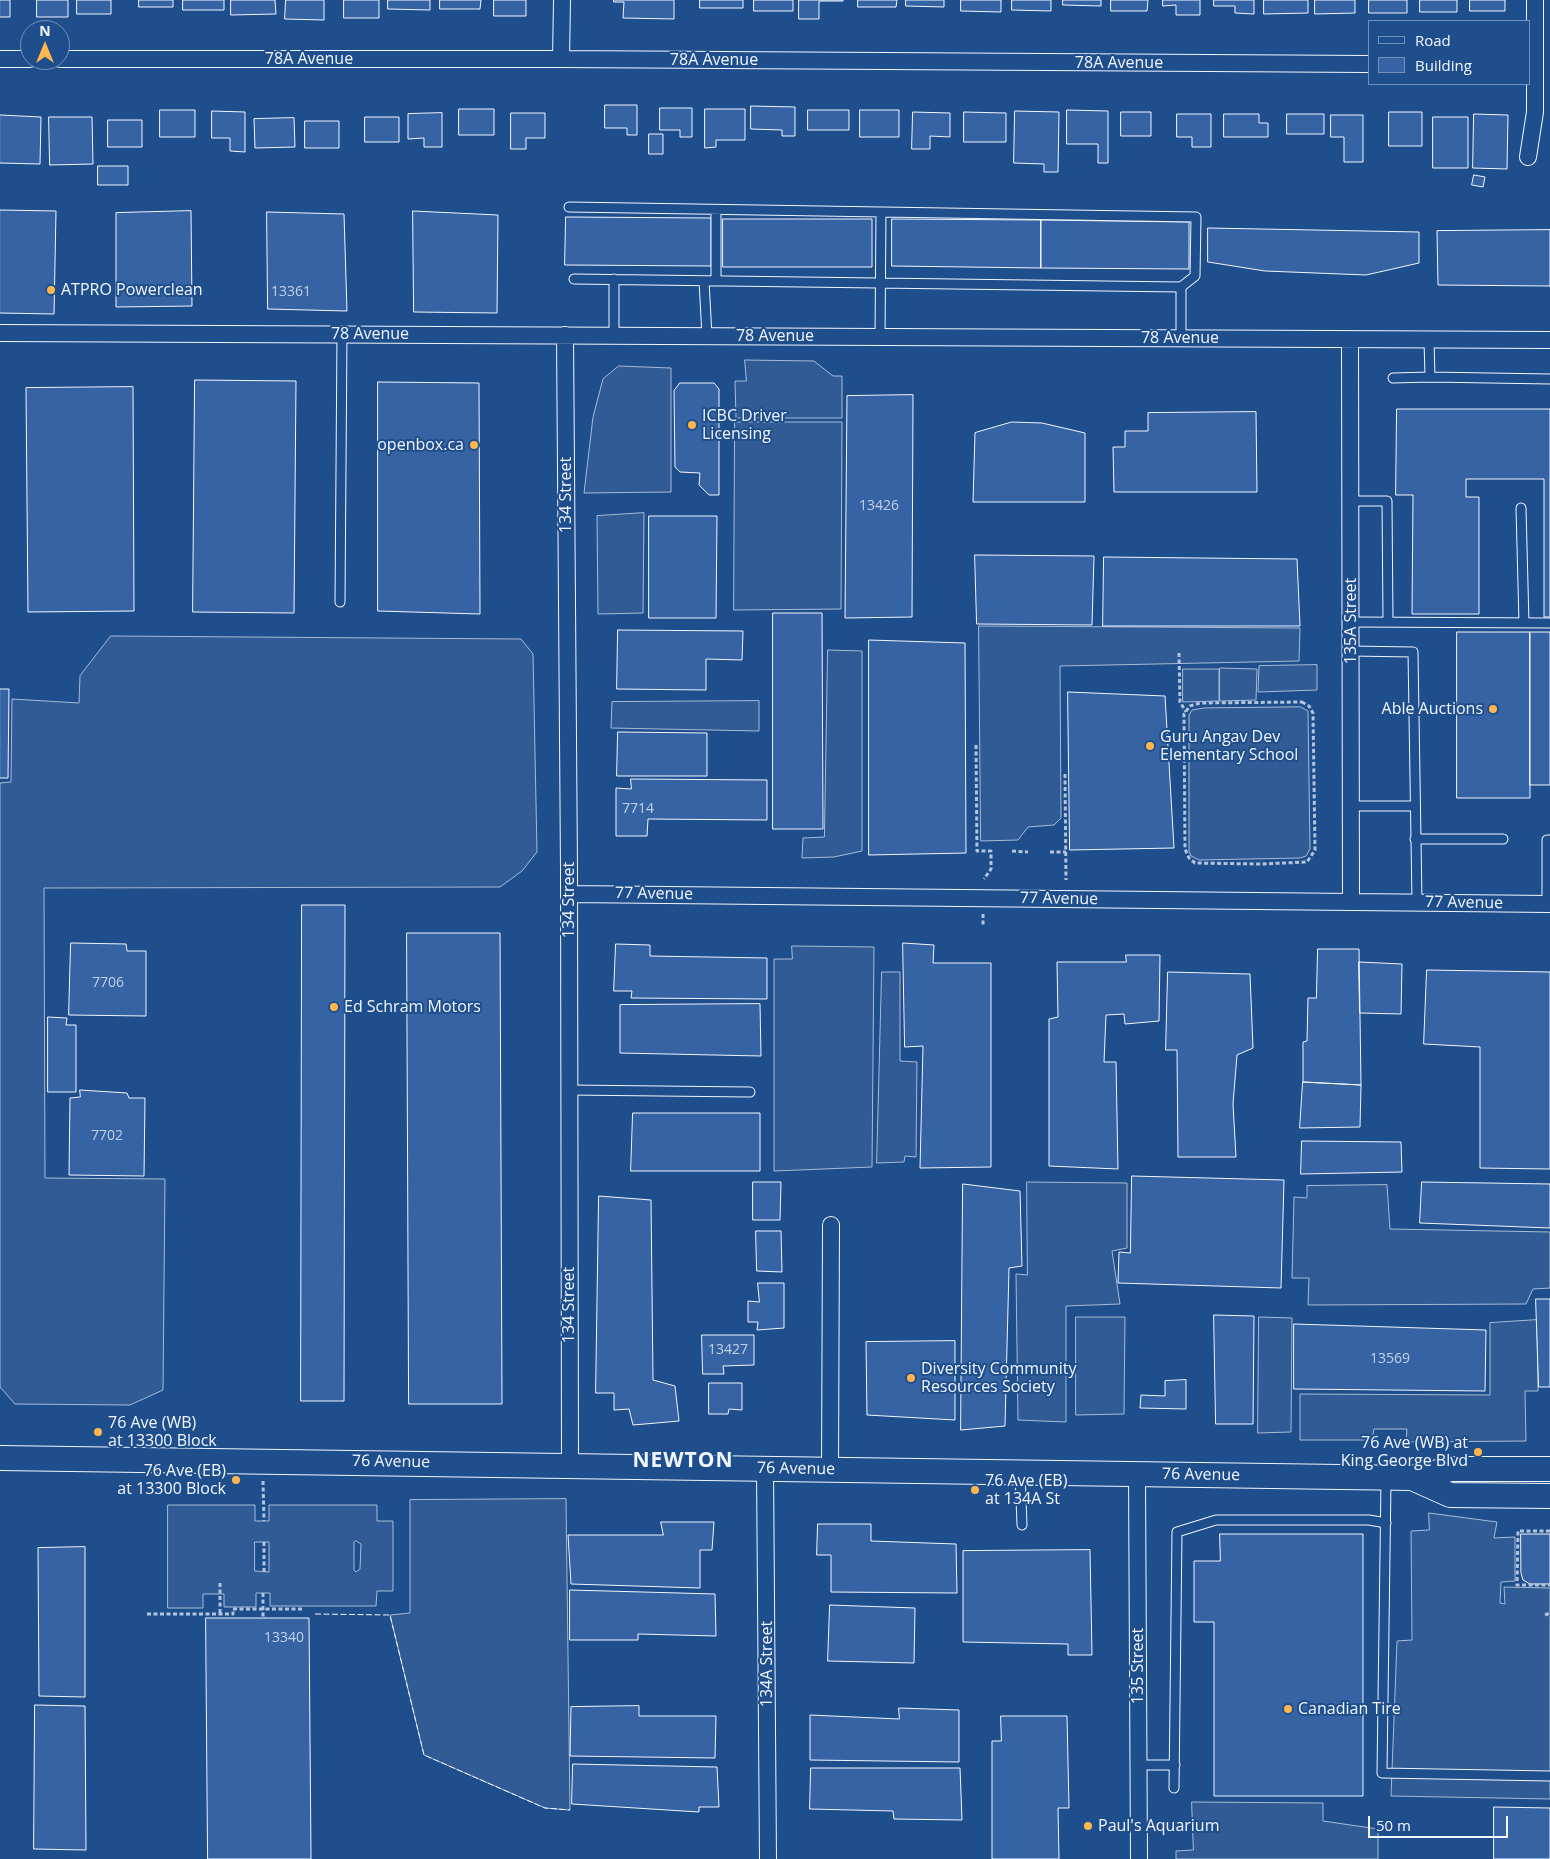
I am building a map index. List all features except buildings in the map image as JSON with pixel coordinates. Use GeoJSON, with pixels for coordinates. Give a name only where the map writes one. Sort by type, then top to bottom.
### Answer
{"type":"FeatureCollection","features":[{"type":"Feature","properties":{"kind":"main road","name":"76 Avenue"},"geometry":{"type":"LineString","coordinates":[[0,1458],[1386,1478],[1412,1478],[1451,1469],[1550,1469]]}},
{"type":"Feature","properties":{"kind":"main road","name":"76 Avenue"},"geometry":{"type":"LineString","coordinates":[[1412,1478],[1450,1495],[1550,1496]]}},
{"type":"Feature","properties":{"kind":"street"},"geometry":{"type":"LineString","coordinates":[[561,59],[562,0]]}},
{"type":"Feature","properties":{"kind":"street"},"geometry":{"type":"LineString","coordinates":[[1528,157],[1535,112],[1532,65],[1535,0]]}},
{"type":"Feature","properties":{"kind":"street"},"geometry":{"type":"LineString","coordinates":[[0,59],[20,59]]}},
{"type":"Feature","properties":{"kind":"street","name":"78A Avenue"},"geometry":{"type":"LineString","coordinates":[[70,59],[561,59],[1368,64]]}},
{"type":"Feature","properties":{"kind":"street","name":"78 Avenue"},"geometry":{"type":"LineString","coordinates":[[0,333],[1550,340]]}},
{"type":"Feature","properties":{"kind":"street","name":"134 Street"},"geometry":{"type":"LineString","coordinates":[[565,335],[569,894],[570,1465]]}},
{"type":"Feature","properties":{"kind":"street","name":"135A Street"},"geometry":{"type":"LineString","coordinates":[[1350,340],[1351,902]]}},
{"type":"Feature","properties":{"kind":"street","name":"77 Avenue"},"geometry":{"type":"LineString","coordinates":[[569,894],[1549,904]]}},
{"type":"Feature","properties":{"kind":"street"},"geometry":{"type":"LineString","coordinates":[[830,1469],[831,1226]]}},
{"type":"Feature","properties":{"kind":"street","name":"134A Street"},"geometry":{"type":"LineString","coordinates":[[766,1468],[768,1859]]}},
{"type":"Feature","properties":{"kind":"street","name":"135 Street"},"geometry":{"type":"LineString","coordinates":[[1137,1474],[1139,1859]]}},
{"type":"Feature","properties":{"kind":"lane"},"geometry":{"type":"LineString","coordinates":[[570,207],[1196,217],[1195,276],[1181,287],[574,278]]}},
{"type":"Feature","properties":{"kind":"lane"},"geometry":{"type":"LineString","coordinates":[[716,210],[716,281]]}},
{"type":"Feature","properties":{"kind":"lane"},"geometry":{"type":"LineString","coordinates":[[880,337],[881,212]]}},
{"type":"Feature","properties":{"kind":"lane"},"geometry":{"type":"LineString","coordinates":[[614,279],[614,336]]}},
{"type":"Feature","properties":{"kind":"lane"},"geometry":{"type":"LineString","coordinates":[[704,281],[707,336]]}},
{"type":"Feature","properties":{"kind":"lane"},"geometry":{"type":"LineString","coordinates":[[1181,287],[1181,338]]}},
{"type":"Feature","properties":{"kind":"lane"},"geometry":{"type":"LineString","coordinates":[[340,602],[342,334]]}},
{"type":"Feature","properties":{"kind":"lane"},"geometry":{"type":"LineString","coordinates":[[1429,340],[1430,377]]}},
{"type":"Feature","properties":{"kind":"lane"},"geometry":{"type":"LineString","coordinates":[[1393,378],[1550,379]]}},
{"type":"Feature","properties":{"kind":"lane"},"geometry":{"type":"LineString","coordinates":[[1350,501],[1387,501],[1388,622]]}},
{"type":"Feature","properties":{"kind":"lane"},"geometry":{"type":"LineString","coordinates":[[1521,508],[1524,623]]}},
{"type":"Feature","properties":{"kind":"lane"},"geometry":{"type":"LineString","coordinates":[[1350,622],[1550,623]]}},
{"type":"Feature","properties":{"kind":"lane"},"geometry":{"type":"LineString","coordinates":[[1351,651],[1413,652],[1417,903]]}},
{"type":"Feature","properties":{"kind":"lane"},"geometry":{"type":"LineString","coordinates":[[1351,806],[1414,806]]}},
{"type":"Feature","properties":{"kind":"lane"},"geometry":{"type":"LineString","coordinates":[[1415,839],[1503,839]]}},
{"type":"Feature","properties":{"kind":"lane"},"geometry":{"type":"LineString","coordinates":[[1549,904],[1547,840],[1550,840]]}},
{"type":"Feature","properties":{"kind":"lane"},"geometry":{"type":"LineString","coordinates":[[569,1090],[750,1092]]}},
{"type":"Feature","properties":{"kind":"lane"},"geometry":{"type":"LineString","coordinates":[[1020,1472],[1022,1525]]}},
{"type":"Feature","properties":{"kind":"lane"},"geometry":{"type":"LineString","coordinates":[[1386,1478],[1382,1774],[1550,1776]]}},
{"type":"Feature","properties":{"kind":"lane"},"geometry":{"type":"LineString","coordinates":[[1174,1788],[1177,1532],[1216,1520],[1369,1520],[1386,1523]]}},
{"type":"Feature","properties":{"kind":"lane"},"geometry":{"type":"LineString","coordinates":[[1138,1765],[1174,1765]]}},
{"type":"Feature","properties":{"kind":"path"},"geometry":{"type":"LineString","coordinates":[[1179,653],[1180,702],[1186,712]]}},
{"type":"Feature","properties":{"kind":"path"},"geometry":{"type":"LineString","coordinates":[[1302,702],[1309,706],[1313,713],[1314,734],[1315,850],[1307,862],[1261,864],[1195,863],[1189,858],[1185,849],[1184,714],[1186,712],[1190,706],[1200,703],[1302,702]]}},
{"type":"Feature","properties":{"kind":"path"},"geometry":{"type":"LineString","coordinates":[[976,745],[977,851],[992,852],[991,869],[984,879]]}},
{"type":"Feature","properties":{"kind":"path"},"geometry":{"type":"LineString","coordinates":[[1066,774],[1066,880]]}},
{"type":"Feature","properties":{"kind":"path"},"geometry":{"type":"LineString","coordinates":[[1012,852],[1028,852]]}},
{"type":"Feature","properties":{"kind":"path"},"geometry":{"type":"LineString","coordinates":[[1050,852],[1066,852]]}},
{"type":"Feature","properties":{"kind":"path"},"geometry":{"type":"LineString","coordinates":[[983,913],[983,925]]}},
{"type":"Feature","properties":{"kind":"path"},"geometry":{"type":"LineString","coordinates":[[263,1480],[264,1521]]}},
{"type":"Feature","properties":{"kind":"path"},"geometry":{"type":"LineString","coordinates":[[1550,1531],[1518,1531],[1517,1585],[1550,1586]]}},
{"type":"Feature","properties":{"kind":"path"},"geometry":{"type":"LineString","coordinates":[[264,1542],[264,1572]]}},
{"type":"Feature","properties":{"kind":"path"},"geometry":{"type":"LineString","coordinates":[[220,1583],[220,1614]]}},
{"type":"Feature","properties":{"kind":"path"},"geometry":{"type":"LineString","coordinates":[[263,1593],[263,1618]]}},
{"type":"Feature","properties":{"kind":"path"},"geometry":{"type":"LineString","coordinates":[[147,1614],[233,1614],[233,1609],[302,1609]]}},
{"type":"Feature","properties":{"kind":"path"},"geometry":{"type":"LineString","coordinates":[[1544,1615],[1550,1613]]}},
{"type":"Feature","properties":{"kind":"shaded area"},"geometry":{"type":"Polygon","coordinates":[[[745,360],[814,361],[833,376],[842,376],[842,418],[736,418],[735,381],[746,381],[745,360]]]}},
{"type":"Feature","properties":{"kind":"shaded area"},"geometry":{"type":"Polygon","coordinates":[[[619,366],[671,368],[671,492],[584,493],[593,417],[603,379],[619,366]]]}},
{"type":"Feature","properties":{"kind":"shaded area"},"geometry":{"type":"Polygon","coordinates":[[[735,422],[842,422],[841,609],[734,610],[735,422]]]}},
{"type":"Feature","properties":{"kind":"shaded area"},"geometry":{"type":"Polygon","coordinates":[[[644,513],[643,613],[598,614],[597,516],[644,513]]]}},
{"type":"Feature","properties":{"kind":"shaded area"},"geometry":{"type":"Polygon","coordinates":[[[979,626],[1300,628],[1299,661],[1060,666],[1061,818],[1054,825],[1028,827],[1018,840],[981,841],[979,626]]]}},
{"type":"Feature","properties":{"kind":"shaded area"},"geometry":{"type":"Polygon","coordinates":[[[111,636],[521,639],[533,654],[537,852],[522,871],[500,887],[44,888],[45,1178],[165,1179],[163,1390],[130,1405],[15,1404],[0,1387],[0,783],[11,782],[12,699],[79,703],[80,676],[111,636]]]}},
{"type":"Feature","properties":{"kind":"shaded area"},"geometry":{"type":"Polygon","coordinates":[[[828,650],[862,651],[862,851],[834,857],[802,858],[803,838],[824,837],[828,650]]]}},
{"type":"Feature","properties":{"kind":"shaded area"},"geometry":{"type":"Polygon","coordinates":[[[1317,665],[1317,690],[1258,692],[1259,666],[1317,665]]]}},
{"type":"Feature","properties":{"kind":"shaded area"},"geometry":{"type":"Polygon","coordinates":[[[1220,668],[1257,669],[1256,700],[1220,701],[1220,668]]]}},
{"type":"Feature","properties":{"kind":"shaded area"},"geometry":{"type":"Polygon","coordinates":[[[1183,669],[1219,669],[1219,701],[1183,702],[1183,669]]]}},
{"type":"Feature","properties":{"kind":"shaded area"},"geometry":{"type":"Polygon","coordinates":[[[759,701],[759,731],[611,728],[612,702],[759,701]]]}},
{"type":"Feature","properties":{"kind":"shaded area"},"geometry":{"type":"Polygon","coordinates":[[[1301,707],[1308,711],[1310,849],[1306,856],[1300,858],[1199,860],[1191,856],[1189,851],[1189,715],[1192,710],[1204,708],[1301,707]]]}},
{"type":"Feature","properties":{"kind":"shaded area"},"geometry":{"type":"Polygon","coordinates":[[[792,946],[874,947],[872,1167],[774,1171],[774,959],[792,959],[792,946]]]}},
{"type":"Feature","properties":{"kind":"shaded area"},"geometry":{"type":"Polygon","coordinates":[[[882,972],[900,972],[900,1061],[917,1062],[916,1157],[905,1156],[904,1162],[877,1163],[882,972]]]}},
{"type":"Feature","properties":{"kind":"shaded area"},"geometry":{"type":"Polygon","coordinates":[[[1027,1182],[1127,1183],[1127,1248],[1112,1251],[1120,1304],[1066,1306],[1066,1422],[1018,1420],[1016,1274],[1027,1275],[1027,1182]]]}},
{"type":"Feature","properties":{"kind":"shaded area"},"geometry":{"type":"Polygon","coordinates":[[[1387,1185],[1390,1229],[1550,1232],[1550,1288],[1533,1289],[1526,1304],[1308,1305],[1309,1278],[1292,1278],[1294,1197],[1307,1198],[1307,1186],[1387,1185]]]}},
{"type":"Feature","properties":{"kind":"shaded area"},"geometry":{"type":"Polygon","coordinates":[[[1076,1317],[1125,1317],[1124,1414],[1076,1415],[1076,1317]]]}},
{"type":"Feature","properties":{"kind":"shaded area"},"geometry":{"type":"Polygon","coordinates":[[[1259,1317],[1292,1318],[1291,1432],[1258,1433],[1259,1317]]]}},
{"type":"Feature","properties":{"kind":"shaded area"},"geometry":{"type":"Polygon","coordinates":[[[1537,1320],[1538,1391],[1525,1391],[1526,1441],[1406,1442],[1407,1429],[1374,1429],[1372,1440],[1300,1440],[1300,1394],[1490,1395],[1490,1323],[1537,1320]]]}},
{"type":"Feature","properties":{"kind":"shaded area"},"geometry":{"type":"Polygon","coordinates":[[[566,1499],[570,1810],[545,1808],[424,1755],[390,1615],[410,1613],[410,1500],[566,1499]]]}},
{"type":"Feature","properties":{"kind":"shaded area"},"geometry":{"type":"Polygon","coordinates":[[[168,1505],[255,1505],[255,1521],[269,1521],[269,1505],[377,1505],[377,1521],[393,1521],[393,1591],[377,1591],[376,1606],[270,1606],[270,1593],[256,1593],[256,1607],[224,1607],[224,1594],[203,1594],[203,1608],[168,1608],[168,1505]],[[356,1541],[354,1542],[354,1570],[356,1572],[360,1569],[361,1544],[356,1541]],[[255,1542],[255,1571],[269,1572],[269,1542],[255,1542]]]}},
{"type":"Feature","properties":{"kind":"shaded area"},"geometry":{"type":"Polygon","coordinates":[[[1429,1513],[1497,1522],[1494,1538],[1515,1537],[1515,1581],[1501,1582],[1500,1603],[1505,1604],[1504,1587],[1550,1588],[1550,1799],[1391,1796],[1397,1641],[1412,1640],[1411,1531],[1429,1530],[1429,1513]]]}},
{"type":"Feature","properties":{"kind":"shaded area"},"geometry":{"type":"Polygon","coordinates":[[[1192,1802],[1323,1803],[1323,1821],[1378,1829],[1378,1859],[1176,1859],[1176,1851],[1193,1850],[1192,1802]]]}},
{"type":"Feature","properties":{"kind":"fence"},"geometry":{"type":"LineString","coordinates":[[315,1614],[390,1615],[424,1755],[545,1808],[570,1810]]}},
{"type":"Feature","properties":{"kind":"place","name":"ATPRO Powerclean"},"geometry":{"type":"Point","coordinates":[51,290]}},
{"type":"Feature","properties":{"kind":"place","name":"ICBC Driver Licensing"},"geometry":{"type":"Point","coordinates":[692,425]}},
{"type":"Feature","properties":{"kind":"place","name":"openbox.ca"},"geometry":{"type":"Point","coordinates":[474,445]}},
{"type":"Feature","properties":{"kind":"place","name":"Able Auctions"},"geometry":{"type":"Point","coordinates":[1493,709]}},
{"type":"Feature","properties":{"kind":"place","name":"Guru Angav Dev Elementary School"},"geometry":{"type":"Point","coordinates":[1150,746]}},
{"type":"Feature","properties":{"kind":"place","name":"Ed Schram Motors"},"geometry":{"type":"Point","coordinates":[334,1007]}},
{"type":"Feature","properties":{"kind":"place","name":"Diversity Community Resources Society"},"geometry":{"type":"Point","coordinates":[911,1378]}},
{"type":"Feature","properties":{"kind":"place","name":"76 Ave (WB) at 13300 Block"},"geometry":{"type":"Point","coordinates":[98,1432]}},
{"type":"Feature","properties":{"kind":"place","name":"76 Ave (WB) at King George Blvd"},"geometry":{"type":"Point","coordinates":[1478,1452]}},
{"type":"Feature","properties":{"kind":"place","name":"76 Ave (EB) at 13300 Block"},"geometry":{"type":"Point","coordinates":[236,1480]}},
{"type":"Feature","properties":{"kind":"place","name":"76 Ave (EB) at 134A St"},"geometry":{"type":"Point","coordinates":[975,1490]}},
{"type":"Feature","properties":{"kind":"place","name":"Canadian Tire"},"geometry":{"type":"Point","coordinates":[1288,1709]}},
{"type":"Feature","properties":{"kind":"place","name":"Paul's Aquarium"},"geometry":{"type":"Point","coordinates":[1088,1826]}},
{"type":"Feature","properties":{"kind":"district","name":"NEWTON"},"geometry":{"type":"Point","coordinates":[683,1461]}}]}
